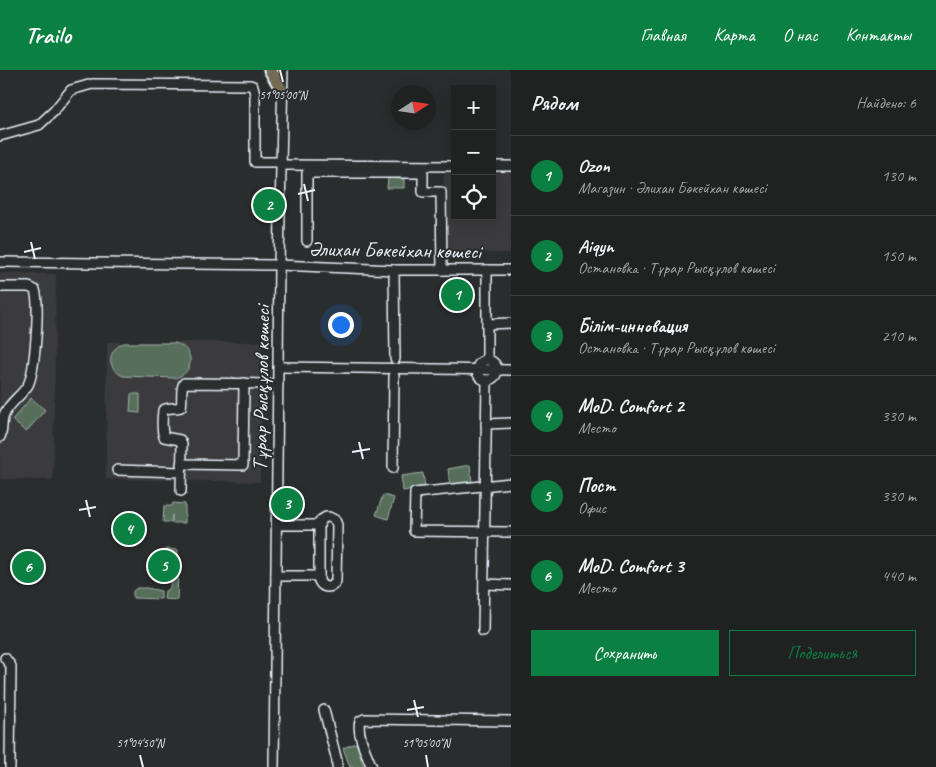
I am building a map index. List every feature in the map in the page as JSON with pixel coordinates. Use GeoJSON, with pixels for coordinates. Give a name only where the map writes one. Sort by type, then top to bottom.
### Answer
{"type":"FeatureCollection","features":[{"type":"Feature","properties":{"kind":"main road"},"geometry":{"type":"LineString","coordinates":[[270,70],[282,90]]}},
{"type":"Feature","properties":{"kind":"street","name":"Тұрар Рысқұлов көшесі"},"geometry":{"type":"LineString","coordinates":[[274,767],[283,70]]}},
{"type":"Feature","properties":{"kind":"street"},"geometry":{"type":"LineString","coordinates":[[0,136],[39,125],[54,111],[71,90],[92,84],[250,85],[253,86],[255,94],[255,162],[451,166]]}},
{"type":"Feature","properties":{"kind":"street"},"geometry":{"type":"LineString","coordinates":[[496,166],[511,166]]}},
{"type":"Feature","properties":{"kind":"street"},"geometry":{"type":"LineString","coordinates":[[307,241],[307,173],[423,173],[423,192],[441,192],[442,270]]}},
{"type":"Feature","properties":{"kind":"street","name":"Әлихан Бөкейхан көшесі"},"geometry":{"type":"LineString","coordinates":[[0,262],[279,265],[394,270],[511,270]]}},
{"type":"Feature","properties":{"kind":"street"},"geometry":{"type":"LineString","coordinates":[[394,270],[395,359]]}},
{"type":"Feature","properties":{"kind":"street"},"geometry":{"type":"LineString","coordinates":[[487,270],[487,359]]}},
{"type":"Feature","properties":{"kind":"street"},"geometry":{"type":"LineString","coordinates":[[0,287],[29,287],[35,290],[37,296],[36,332],[30,378],[25,389],[4,414],[0,437]]}},
{"type":"Feature","properties":{"kind":"street"},"geometry":{"type":"LineString","coordinates":[[487,324],[511,323]]}},
{"type":"Feature","properties":{"kind":"street"},"geometry":{"type":"LineString","coordinates":[[394,376],[390,374],[387,368],[390,361],[395,359]]}},
{"type":"Feature","properties":{"kind":"street"},"geometry":{"type":"LineString","coordinates":[[395,359],[401,362],[404,368]]}},
{"type":"Feature","properties":{"kind":"street"},"geometry":{"type":"LineString","coordinates":[[487,359],[494,362],[498,369],[493,378],[486,380],[480,378],[476,369],[479,362],[487,359]]}},
{"type":"Feature","properties":{"kind":"street"},"geometry":{"type":"LineString","coordinates":[[279,367],[511,370]]}},
{"type":"Feature","properties":{"kind":"street"},"geometry":{"type":"LineString","coordinates":[[394,376],[402,373],[404,368]]}},
{"type":"Feature","properties":{"kind":"street"},"geometry":{"type":"LineString","coordinates":[[393,468],[394,376]]}},
{"type":"Feature","properties":{"kind":"street"},"geometry":{"type":"LineString","coordinates":[[483,631],[486,380]]}},
{"type":"Feature","properties":{"kind":"street"},"geometry":{"type":"LineString","coordinates":[[182,491],[182,444],[180,440],[164,437],[162,433],[162,416],[167,408],[181,407],[182,386],[184,383],[278,384]]}},
{"type":"Feature","properties":{"kind":"street"},"geometry":{"type":"LineString","coordinates":[[116,470],[243,465],[244,383]]}},
{"type":"Feature","properties":{"kind":"street"},"geometry":{"type":"LineString","coordinates":[[486,424],[511,424]]}},
{"type":"Feature","properties":{"kind":"street"},"geometry":{"type":"LineString","coordinates":[[511,483],[415,493],[414,531],[511,532]]}},
{"type":"Feature","properties":{"kind":"street"},"geometry":{"type":"LineString","coordinates":[[326,517],[335,520],[337,525],[336,581],[333,586],[325,587],[320,584],[319,525],[321,520],[326,517]]}},
{"type":"Feature","properties":{"kind":"street"},"geometry":{"type":"LineString","coordinates":[[277,525],[319,525]]}},
{"type":"Feature","properties":{"kind":"street"},"geometry":{"type":"LineString","coordinates":[[276,576],[319,576]]}},
{"type":"Feature","properties":{"kind":"street"},"geometry":{"type":"LineString","coordinates":[[484,584],[511,585]]}},
{"type":"Feature","properties":{"kind":"street"},"geometry":{"type":"LineString","coordinates":[[6,658],[11,666],[10,767]]}},
{"type":"Feature","properties":{"kind":"street"},"geometry":{"type":"LineString","coordinates":[[324,710],[337,767]]}},
{"type":"Feature","properties":{"kind":"street"},"geometry":{"type":"LineString","coordinates":[[372,767],[359,733],[358,726],[360,721],[364,719],[511,721]]}},
{"type":"Feature","properties":{"kind":"shaded area"},"geometry":{"type":"Polygon","coordinates":[[[444,169],[451,169],[451,220],[496,220],[496,169],[511,169],[511,253],[443,252],[444,169]]]}},
{"type":"Feature","properties":{"kind":"shaded area"},"geometry":{"type":"Polygon","coordinates":[[[0,273],[56,274],[53,480],[0,479],[0,273]]]}},
{"type":"Feature","properties":{"kind":"shaded area"},"geometry":{"type":"Polygon","coordinates":[[[107,342],[262,342],[260,482],[106,479],[107,342]]]}},
{"type":"Feature","properties":{"kind":"green space"},"geometry":{"type":"Polygon","coordinates":[[[388,178],[404,179],[404,188],[387,188],[388,178]]]}},
{"type":"Feature","properties":{"kind":"green space"},"geometry":{"type":"Polygon","coordinates":[[[124,343],[175,343],[187,350],[190,361],[189,367],[181,376],[174,378],[123,376],[117,373],[111,364],[111,359],[114,350],[124,343]]]}},
{"type":"Feature","properties":{"kind":"green space"},"geometry":{"type":"Polygon","coordinates":[[[131,394],[140,394],[140,413],[130,412],[131,394]]]}},
{"type":"Feature","properties":{"kind":"green space"},"geometry":{"type":"Polygon","coordinates":[[[31,398],[45,410],[26,432],[12,420],[31,398]]]}},
{"type":"Feature","properties":{"kind":"green space"},"geometry":{"type":"Polygon","coordinates":[[[470,465],[472,482],[450,485],[448,469],[470,465]]]}},
{"type":"Feature","properties":{"kind":"green space"},"geometry":{"type":"Polygon","coordinates":[[[423,473],[425,488],[403,491],[401,476],[423,473]]]}},
{"type":"Feature","properties":{"kind":"green space"},"geometry":{"type":"Polygon","coordinates":[[[383,495],[394,498],[388,519],[376,515],[383,495]]]}},
{"type":"Feature","properties":{"kind":"green space"},"geometry":{"type":"Polygon","coordinates":[[[173,503],[185,504],[185,523],[172,523],[172,515],[171,522],[163,522],[164,506],[172,506],[173,503]]]}},
{"type":"Feature","properties":{"kind":"green space"},"geometry":{"type":"Polygon","coordinates":[[[167,549],[178,550],[178,571],[161,568],[160,554],[167,549]]]}},
{"type":"Feature","properties":{"kind":"green space"},"geometry":{"type":"Polygon","coordinates":[[[178,573],[177,600],[164,599],[165,591],[170,587],[173,574],[178,573]]]}},
{"type":"Feature","properties":{"kind":"green space"},"geometry":{"type":"Polygon","coordinates":[[[137,588],[161,591],[161,599],[133,598],[133,591],[137,588]]]}},
{"type":"Feature","properties":{"kind":"green space"},"geometry":{"type":"Polygon","coordinates":[[[356,743],[364,767],[350,767],[343,748],[356,743]]]}},
{"type":"Feature","properties":{"kind":"place","name":"Aiqyn"},"geometry":{"type":"Point","coordinates":[269,205]}},
{"type":"Feature","properties":{"kind":"place","name":"Ozon"},"geometry":{"type":"Point","coordinates":[457,295]}},
{"type":"Feature","properties":{"kind":"place","name":"Білім-инновация"},"geometry":{"type":"Point","coordinates":[287,504]}},
{"type":"Feature","properties":{"kind":"place","name":"МoD. Comfort 2"},"geometry":{"type":"Point","coordinates":[129,529]}},
{"type":"Feature","properties":{"kind":"place","name":"Пост"},"geometry":{"type":"Point","coordinates":[164,566]}},
{"type":"Feature","properties":{"kind":"place","name":"МoD. Comfort 3"},"geometry":{"type":"Point","coordinates":[28,567]}}]}
